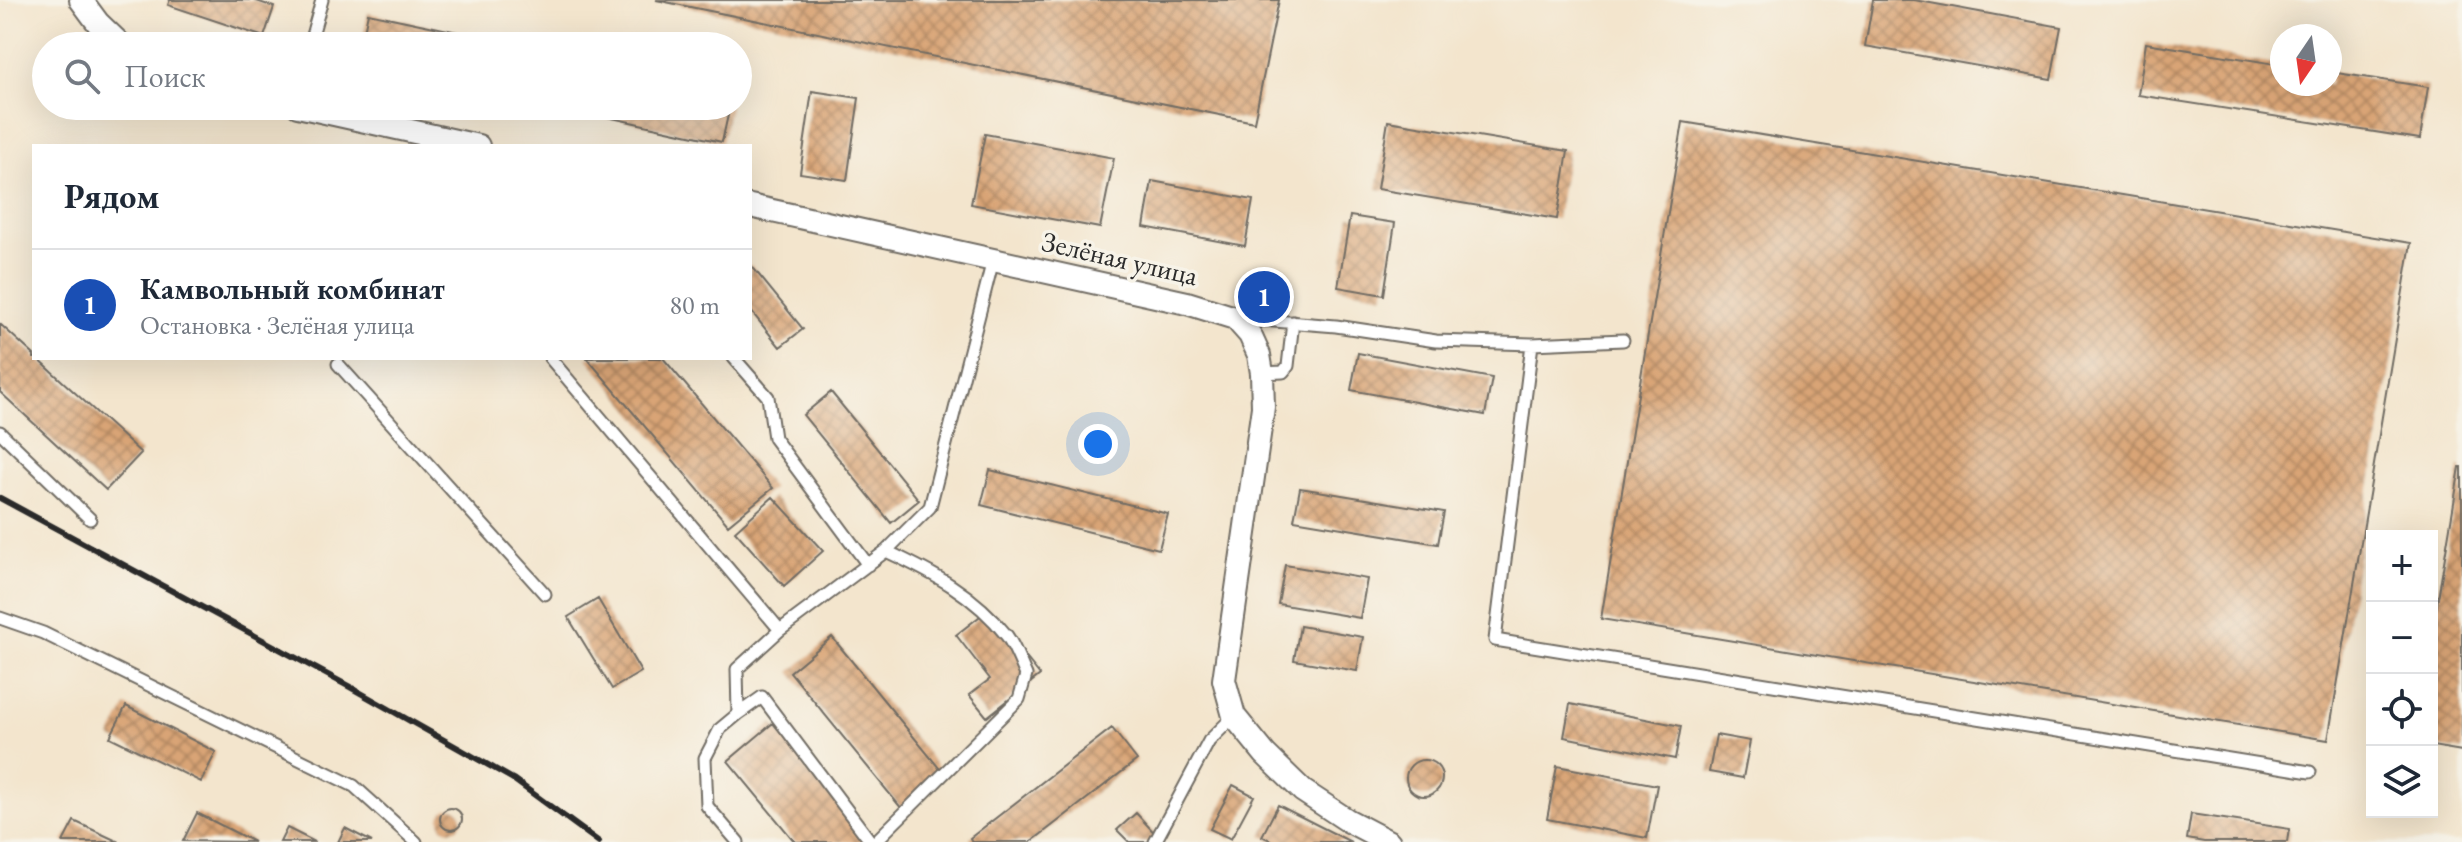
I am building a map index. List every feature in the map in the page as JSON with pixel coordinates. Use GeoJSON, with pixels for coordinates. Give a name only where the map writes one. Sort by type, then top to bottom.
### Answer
{"type":"FeatureCollection","features":[{"type":"Feature","properties":{"kind":"street"},"geometry":{"type":"LineString","coordinates":[[81,0],[107,32]]}},
{"type":"Feature","properties":{"kind":"street"},"geometry":{"type":"LineString","coordinates":[[361,120],[469,144]]}},
{"type":"Feature","properties":{"kind":"street","name":"Зелёная улица"},"geometry":{"type":"LineString","coordinates":[[752,206],[1187,303],[1235,318]]}},
{"type":"Feature","properties":{"kind":"street"},"geometry":{"type":"LineString","coordinates":[[1235,318],[1250,335],[1259,355],[1263,407],[1224,680],[1234,716],[1265,754],[1303,791],[1347,820],[1389,842]]}},
{"type":"Feature","properties":{"kind":"lane"},"geometry":{"type":"LineString","coordinates":[[313,32],[322,0]]}},
{"type":"Feature","properties":{"kind":"lane"},"geometry":{"type":"LineString","coordinates":[[738,714],[737,669],[780,630],[886,551],[930,507],[993,260]]}},
{"type":"Feature","properties":{"kind":"lane","name":"Зелёная улица"},"geometry":{"type":"LineString","coordinates":[[1235,318],[1336,326],[1436,341],[1532,344],[1623,340]]}},
{"type":"Feature","properties":{"kind":"lane"},"geometry":{"type":"LineString","coordinates":[[1262,373],[1283,372],[1288,366],[1293,322]]}},
{"type":"Feature","properties":{"kind":"lane"},"geometry":{"type":"LineString","coordinates":[[1532,344],[1495,640],[2310,772]]}},
{"type":"Feature","properties":{"kind":"lane"},"geometry":{"type":"LineString","coordinates":[[340,360],[545,594]]}},
{"type":"Feature","properties":{"kind":"lane"},"geometry":{"type":"LineString","coordinates":[[552,360],[780,630]]}},
{"type":"Feature","properties":{"kind":"lane"},"geometry":{"type":"LineString","coordinates":[[736,360],[768,397],[774,438],[868,565]]}},
{"type":"Feature","properties":{"kind":"lane"},"geometry":{"type":"LineString","coordinates":[[0,432],[90,519]]}},
{"type":"Feature","properties":{"kind":"lane"},"geometry":{"type":"LineString","coordinates":[[738,842],[707,806],[705,758],[720,729],[762,697],[873,842],[1019,699],[1026,675],[1008,638],[977,604],[939,575],[886,551]]}},
{"type":"Feature","properties":{"kind":"lane"},"geometry":{"type":"LineString","coordinates":[[0,618],[43,633],[354,786],[416,842]]}},
{"type":"Feature","properties":{"kind":"lane"},"geometry":{"type":"LineString","coordinates":[[1155,842],[1209,741],[1234,716]]}},
{"type":"Feature","properties":{"kind":"building"},"geometry":{"type":"Polygon","coordinates":[[[170,0],[254,0],[274,7],[266,32],[249,32],[168,5],[170,0]]]}},
{"type":"Feature","properties":{"kind":"building"},"geometry":{"type":"Polygon","coordinates":[[[656,0],[1279,0],[1254,122],[656,0]]]}},
{"type":"Feature","properties":{"kind":"building"},"geometry":{"type":"Polygon","coordinates":[[[1873,0],[1914,0],[2061,27],[2051,79],[1865,46],[1873,0]]]}},
{"type":"Feature","properties":{"kind":"building"},"geometry":{"type":"Polygon","coordinates":[[[368,13],[458,32],[364,32],[368,13]]]}},
{"type":"Feature","properties":{"kind":"building"},"geometry":{"type":"Polygon","coordinates":[[[2146,43],[2270,63],[2270,96],[2342,96],[2342,74],[2428,87],[2420,139],[2138,95],[2146,43]]]}},
{"type":"Feature","properties":{"kind":"building"},"geometry":{"type":"Polygon","coordinates":[[[812,91],[859,98],[847,180],[800,173],[812,91]]]}},
{"type":"Feature","properties":{"kind":"building"},"geometry":{"type":"Polygon","coordinates":[[[621,120],[727,120],[722,142],[621,120]]]}},
{"type":"Feature","properties":{"kind":"building"},"geometry":{"type":"Polygon","coordinates":[[[1388,121],[1568,151],[1557,219],[1377,189],[1388,121]]]}},
{"type":"Feature","properties":{"kind":"building"},"geometry":{"type":"Polygon","coordinates":[[[1683,122],[2411,243],[2328,740],[1601,619],[1683,122]]]}},
{"type":"Feature","properties":{"kind":"building"},"geometry":{"type":"Polygon","coordinates":[[[985,134],[1114,158],[1100,228],[971,204],[985,134]]]}},
{"type":"Feature","properties":{"kind":"building"},"geometry":{"type":"Polygon","coordinates":[[[1152,181],[1253,200],[1245,246],[1144,227],[1152,181]]]}},
{"type":"Feature","properties":{"kind":"building"},"geometry":{"type":"Polygon","coordinates":[[[1350,216],[1395,223],[1384,295],[1338,287],[1350,216]]]}},
{"type":"Feature","properties":{"kind":"building"},"geometry":{"type":"Polygon","coordinates":[[[752,266],[803,329],[780,347],[752,312],[752,266]]]}},
{"type":"Feature","properties":{"kind":"building"},"geometry":{"type":"Polygon","coordinates":[[[0,324],[32,353],[32,360],[39,360],[141,453],[106,490],[0,392],[0,324]]]}},
{"type":"Feature","properties":{"kind":"building"},"geometry":{"type":"Polygon","coordinates":[[[1358,353],[1492,378],[1485,415],[1351,390],[1358,353]]]}},
{"type":"Feature","properties":{"kind":"building"},"geometry":{"type":"Polygon","coordinates":[[[589,360],[665,360],[773,488],[728,525],[589,360]]]}},
{"type":"Feature","properties":{"kind":"building"},"geometry":{"type":"Polygon","coordinates":[[[831,392],[919,500],[891,523],[803,415],[831,392]]]}},
{"type":"Feature","properties":{"kind":"building"},"geometry":{"type":"Polygon","coordinates":[[[2462,467],[2462,751],[2438,747],[2438,598],[2462,467]]]}},
{"type":"Feature","properties":{"kind":"building"},"geometry":{"type":"Polygon","coordinates":[[[990,470],[1168,514],[1159,549],[981,505],[990,470]]]}},
{"type":"Feature","properties":{"kind":"building"},"geometry":{"type":"Polygon","coordinates":[[[1300,488],[1444,512],[1438,544],[1294,520],[1300,488]]]}},
{"type":"Feature","properties":{"kind":"building"},"geometry":{"type":"Polygon","coordinates":[[[773,497],[823,551],[784,586],[735,531],[773,497]]]}},
{"type":"Feature","properties":{"kind":"building"},"geometry":{"type":"Polygon","coordinates":[[[1285,565],[1367,579],[1360,618],[1278,604],[1285,565]]]}},
{"type":"Feature","properties":{"kind":"building"},"geometry":{"type":"Polygon","coordinates":[[[598,599],[641,672],[612,689],[568,617],[598,599]]]}},
{"type":"Feature","properties":{"kind":"building"},"geometry":{"type":"Polygon","coordinates":[[[988,610],[1040,675],[987,717],[969,695],[990,679],[956,635],[988,610]]]}},
{"type":"Feature","properties":{"kind":"building"},"geometry":{"type":"Polygon","coordinates":[[[1300,626],[1363,637],[1357,671],[1294,660],[1300,626]]]}},
{"type":"Feature","properties":{"kind":"building"},"geometry":{"type":"Polygon","coordinates":[[[832,637],[944,774],[902,809],[790,672],[832,637]]]}},
{"type":"Feature","properties":{"kind":"building"},"geometry":{"type":"Polygon","coordinates":[[[1570,704],[1681,726],[1675,759],[1564,737],[1570,704]]]}},
{"type":"Feature","properties":{"kind":"building"},"geometry":{"type":"Polygon","coordinates":[[[126,706],[216,752],[201,782],[110,737],[126,706]]]}},
{"type":"Feature","properties":{"kind":"building"},"geometry":{"type":"Polygon","coordinates":[[[773,723],[872,842],[795,842],[728,761],[773,723]]]}},
{"type":"Feature","properties":{"kind":"building"},"geometry":{"type":"Polygon","coordinates":[[[1112,728],[1137,760],[1031,842],[972,842],[970,838],[1112,728]]]}},
{"type":"Feature","properties":{"kind":"building"},"geometry":{"type":"Polygon","coordinates":[[[1716,735],[1750,741],[1743,778],[1709,772],[1716,735]]]}},
{"type":"Feature","properties":{"kind":"building"},"geometry":{"type":"Polygon","coordinates":[[[1424,760],[1436,766],[1442,778],[1436,790],[1424,796],[1412,790],[1406,778],[1412,766],[1424,760]]]}},
{"type":"Feature","properties":{"kind":"building"},"geometry":{"type":"Polygon","coordinates":[[[1557,766],[1657,785],[1647,838],[1547,819],[1557,766]]]}},
{"type":"Feature","properties":{"kind":"building"},"geometry":{"type":"Polygon","coordinates":[[[1233,785],[1254,796],[1231,839],[1210,829],[1233,785]]]}},
{"type":"Feature","properties":{"kind":"building"},"geometry":{"type":"Polygon","coordinates":[[[1278,805],[1351,842],[1274,842],[1262,836],[1278,805]]]}},
{"type":"Feature","properties":{"kind":"building"},"geometry":{"type":"Polygon","coordinates":[[[451,808],[459,811],[462,819],[459,827],[451,830],[443,827],[440,819],[443,811],[451,808]]]}},
{"type":"Feature","properties":{"kind":"building"},"geometry":{"type":"Polygon","coordinates":[[[197,813],[254,842],[183,841],[197,813]]]}},
{"type":"Feature","properties":{"kind":"building"},"geometry":{"type":"Polygon","coordinates":[[[1136,813],[1160,839],[1157,842],[1129,842],[1117,830],[1136,813]]]}},
{"type":"Feature","properties":{"kind":"building"},"geometry":{"type":"Polygon","coordinates":[[[2191,814],[2290,829],[2288,842],[2204,842],[2187,839],[2191,814]]]}},
{"type":"Feature","properties":{"kind":"building"},"geometry":{"type":"Polygon","coordinates":[[[74,821],[119,842],[63,842],[74,821]]]}},
{"type":"Feature","properties":{"kind":"building"},"geometry":{"type":"Polygon","coordinates":[[[287,828],[315,842],[280,842],[287,828]]]}},
{"type":"Feature","properties":{"kind":"building"},"geometry":{"type":"Polygon","coordinates":[[[345,828],[372,842],[338,842],[345,828]]]}},
{"type":"Feature","properties":{"kind":"railway"},"geometry":{"type":"LineString","coordinates":[[0,498],[513,779],[599,842]]}},
{"type":"Feature","properties":{"kind":"place","name":"Камвольный комбинат"},"geometry":{"type":"Point","coordinates":[1264,297]}}]}
